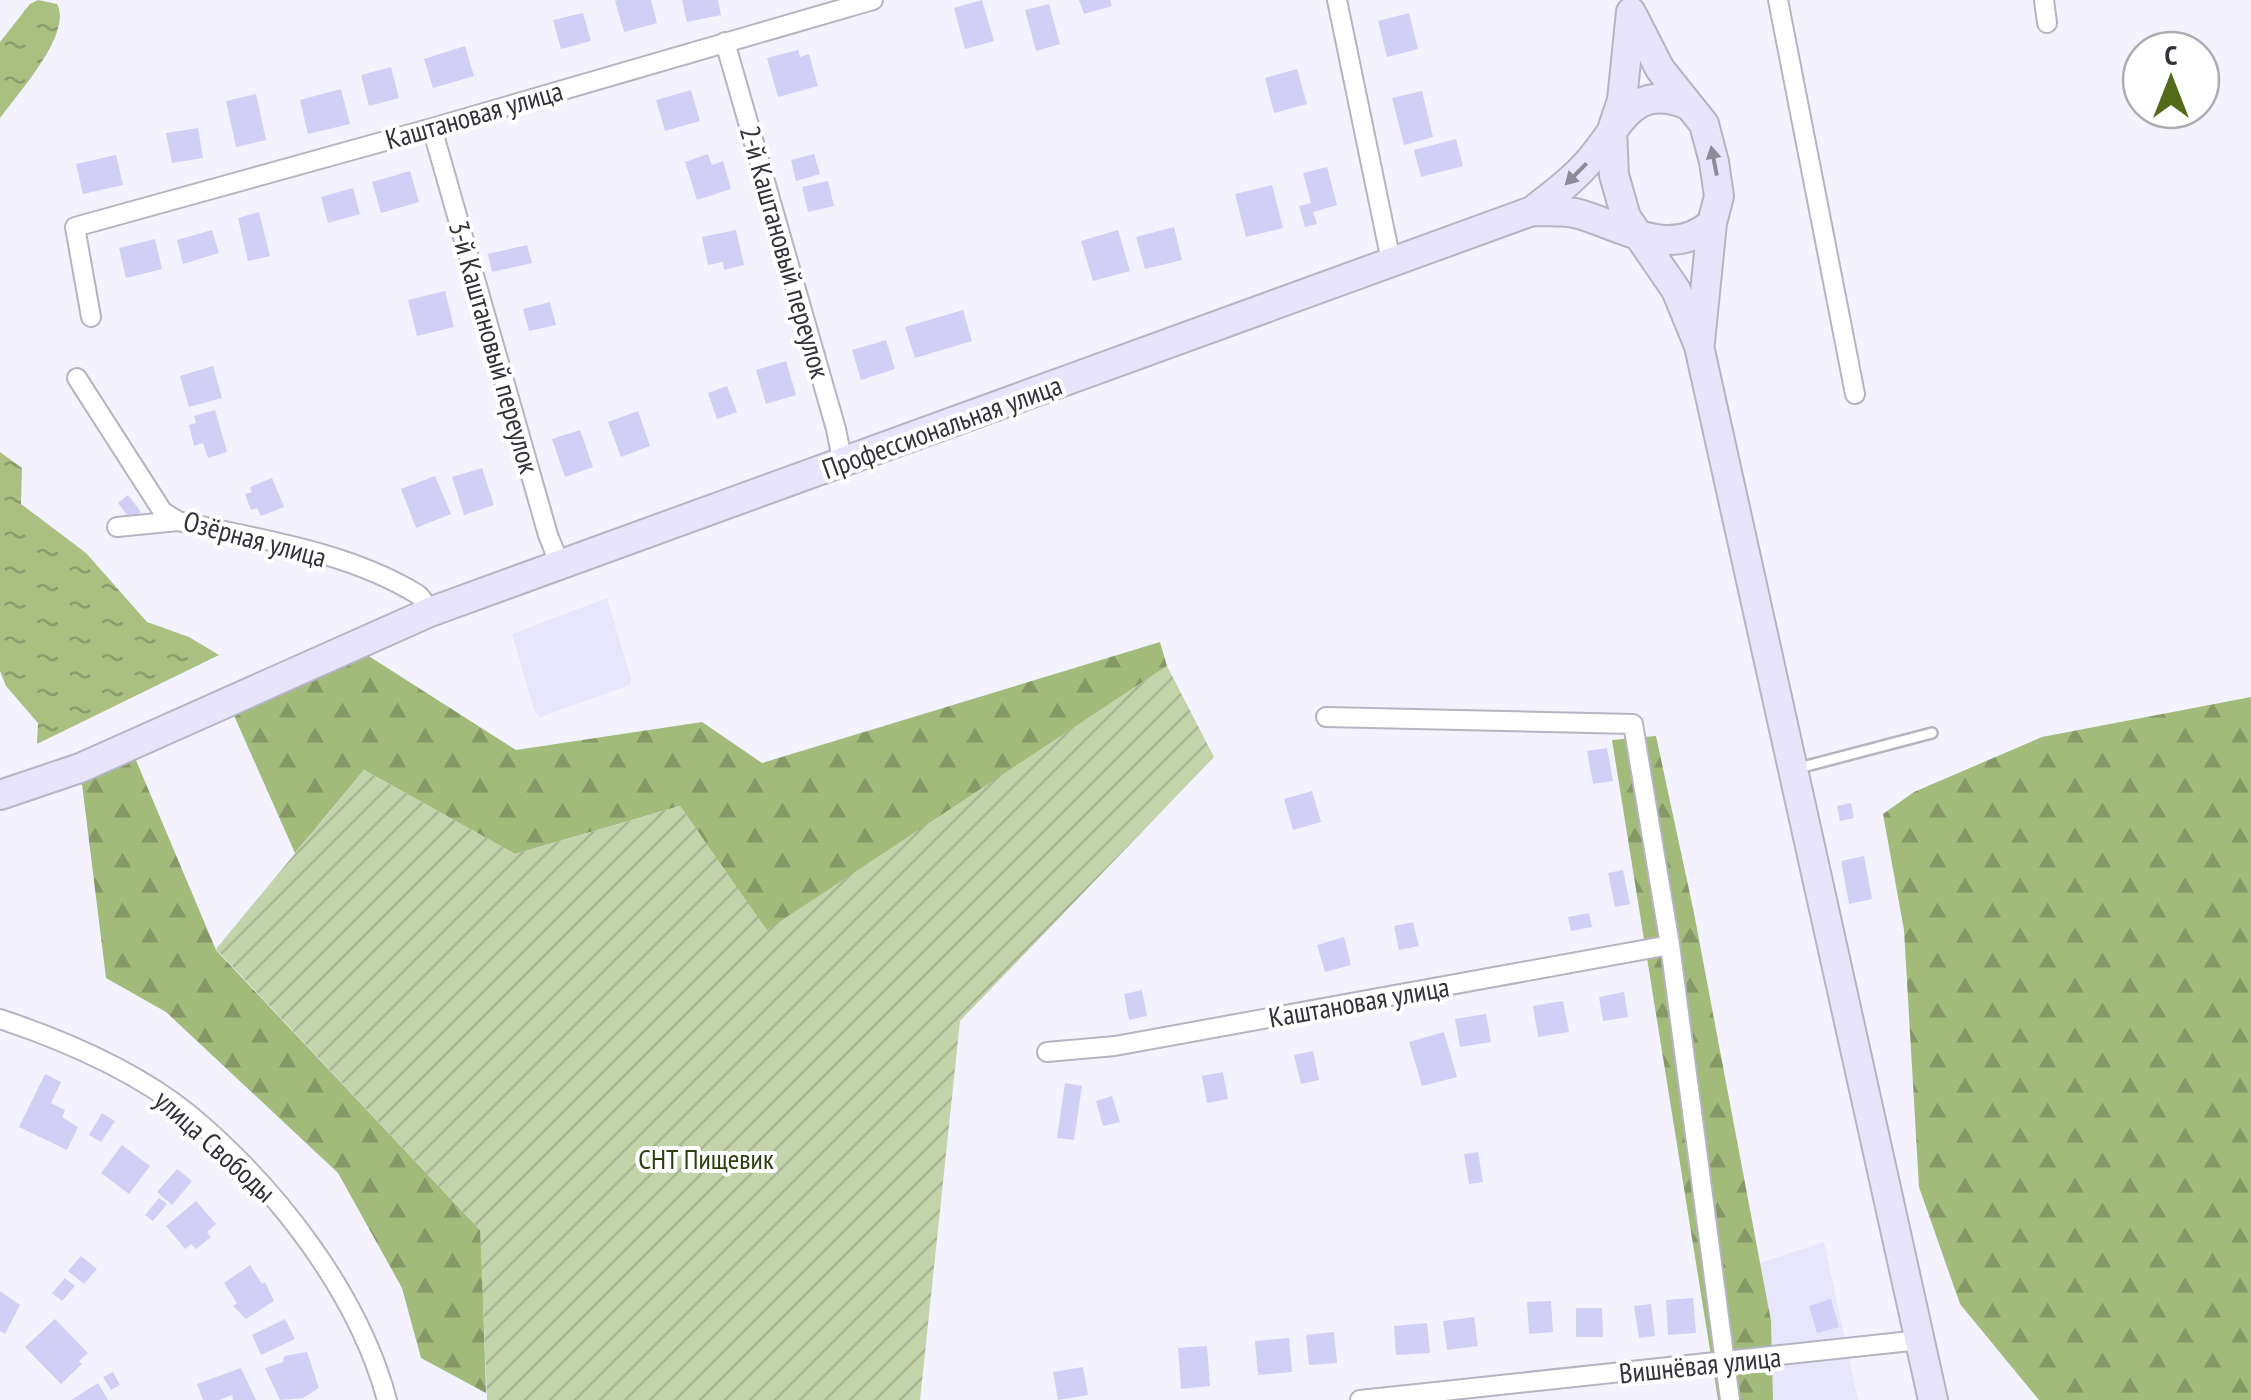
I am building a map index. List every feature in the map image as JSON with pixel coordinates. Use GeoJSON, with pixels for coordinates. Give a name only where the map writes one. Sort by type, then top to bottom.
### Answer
{"type":"FeatureCollection","features":[{"type":"Feature","properties":{"kind":"main road"},"geometry":{"type":"LineString","coordinates":[[1630,6],[1660,69],[1704,124],[1714,162],[1719,196],[1712,223],[1699,346]]}},
{"type":"Feature","properties":{"kind":"main road"},"geometry":{"type":"LineString","coordinates":[[1630,6],[1622,100],[1612,130],[1612,160],[1631,227],[1642,237],[1676,290],[1699,346],[1933,1400]]}},
{"type":"Feature","properties":{"kind":"main road"},"geometry":{"type":"LineString","coordinates":[[1532,211],[1589,162],[1627,112],[1642,101],[1662,98],[1688,105]]}},
{"type":"Feature","properties":{"kind":"main road","name":"Профессиональная улица"},"geometry":{"type":"LineString","coordinates":[[0,795],[80,768],[430,612],[1532,211]]}},
{"type":"Feature","properties":{"kind":"main road"},"geometry":{"type":"LineString","coordinates":[[1532,211],[1577,214],[1642,237],[1666,241],[1688,238],[1712,223]]}},
{"type":"Feature","properties":{"kind":"street","name":"Каштановая улица"},"geometry":{"type":"LineString","coordinates":[[91,317],[74,227],[873,0]]}},
{"type":"Feature","properties":{"kind":"street"},"geometry":{"type":"LineString","coordinates":[[1337,0],[1391,261]]}},
{"type":"Feature","properties":{"kind":"street"},"geometry":{"type":"LineString","coordinates":[[1778,0],[1855,394]]}},
{"type":"Feature","properties":{"kind":"street"},"geometry":{"type":"LineString","coordinates":[[2044,0],[2048,23]]}},
{"type":"Feature","properties":{"kind":"street","name":"2-й Каштановый переулок"},"geometry":{"type":"LineString","coordinates":[[725,42],[843,464]]}},
{"type":"Feature","properties":{"kind":"street","name":"3-й Каштановый переулок"},"geometry":{"type":"LineString","coordinates":[[432,128],[548,535],[560,565]]}},
{"type":"Feature","properties":{"kind":"street","name":"Озёрная улица"},"geometry":{"type":"LineString","coordinates":[[77,378],[156,505],[178,520],[297,548],[374,573],[421,596],[430,612]]}},
{"type":"Feature","properties":{"kind":"street"},"geometry":{"type":"LineString","coordinates":[[118,527],[178,520]]}},
{"type":"Feature","properties":{"kind":"street"},"geometry":{"type":"LineString","coordinates":[[1326,717],[1633,724],[1670,945],[1730,1400]]}},
{"type":"Feature","properties":{"kind":"street","name":"Каштановая улица"},"geometry":{"type":"LineString","coordinates":[[1047,1052],[1134,1042],[1670,945]]}},
{"type":"Feature","properties":{"kind":"street","name":"улица Свободы"},"geometry":{"type":"LineString","coordinates":[[0,1019],[51,1036],[148,1086],[190,1115],[274,1195],[338,1288],[387,1400]]}},
{"type":"Feature","properties":{"kind":"street","name":"Вишнёвая улица"},"geometry":{"type":"LineString","coordinates":[[1360,1400],[1920,1340]]}},
{"type":"Feature","properties":{"kind":"lane"},"geometry":{"type":"LineString","coordinates":[[1792,770],[1932,733]]}},
{"type":"Feature","properties":{"kind":"shaded area"},"geometry":{"type":"Polygon","coordinates":[[[607,598],[630,685],[540,717],[534,710],[512,634],[607,598]]]}},
{"type":"Feature","properties":{"kind":"shaded area"},"geometry":{"type":"Polygon","coordinates":[[[1824,1242],[1858,1400],[1773,1400],[1771,1321],[1760,1263],[1824,1242]]]}},
{"type":"Feature","properties":{"kind":"green space"},"geometry":{"type":"Polygon","coordinates":[[[1160,642],[1167,666],[767,931],[680,806],[515,854],[364,770],[295,853],[228,702],[353,646],[516,750],[702,722],[762,763],[1160,642]]]}},
{"type":"Feature","properties":{"kind":"green space","name":"СНТ Пищевик"},"geometry":{"type":"Polygon","coordinates":[[[1167,666],[1214,757],[960,1021],[920,1400],[487,1400],[480,1230],[216,949],[364,770],[515,854],[680,806],[767,930],[1167,666]]]}},
{"type":"Feature","properties":{"kind":"green space"},"geometry":{"type":"Polygon","coordinates":[[[2251,697],[2251,1400],[2039,1400],[1960,1304],[1919,1187],[1904,930],[1883,814],[1914,792],[2042,737],[2251,697]]]}},
{"type":"Feature","properties":{"kind":"green space"},"geometry":{"type":"Polygon","coordinates":[[[1656,736],[1694,913],[1771,1321],[1773,1400],[1718,1400],[1612,740],[1656,736]]]}},
{"type":"Feature","properties":{"kind":"green space"},"geometry":{"type":"Polygon","coordinates":[[[130,746],[216,950],[481,1231],[486,1393],[421,1358],[402,1288],[338,1173],[166,1012],[106,978],[80,768],[130,746]]]}},
{"type":"Feature","properties":{"kind":"water"},"geometry":{"type":"Polygon","coordinates":[[[38,0],[57,4],[57,31],[41,62],[0,118],[0,42],[30,4],[38,0]]]}},
{"type":"Feature","properties":{"kind":"water"},"geometry":{"type":"Polygon","coordinates":[[[0,452],[22,468],[21,504],[86,553],[147,622],[189,637],[219,655],[37,744],[38,723],[6,686],[0,671],[0,452]]]}},
{"type":"Feature","properties":{"kind":"building"},"geometry":{"type":"Polygon","coordinates":[[[651,0],[657,23],[624,32],[615,1],[651,0]]]}},
{"type":"Feature","properties":{"kind":"building"},"geometry":{"type":"Polygon","coordinates":[[[682,0],[718,0],[721,15],[687,22],[682,0]]]}},
{"type":"Feature","properties":{"kind":"building"},"geometry":{"type":"Polygon","coordinates":[[[982,0],[994,41],[965,49],[954,8],[982,0]]]}},
{"type":"Feature","properties":{"kind":"building"},"geometry":{"type":"Polygon","coordinates":[[[1079,0],[1110,0],[1112,6],[1084,14],[1079,0]]]}},
{"type":"Feature","properties":{"kind":"building"},"geometry":{"type":"Polygon","coordinates":[[[1049,4],[1060,44],[1036,51],[1025,10],[1049,4]]]}},
{"type":"Feature","properties":{"kind":"building"},"geometry":{"type":"Polygon","coordinates":[[[583,13],[591,41],[561,49],[553,20],[583,13]]]}},
{"type":"Feature","properties":{"kind":"building"},"geometry":{"type":"Polygon","coordinates":[[[1409,13],[1418,49],[1387,57],[1378,21],[1409,13]]]}},
{"type":"Feature","properties":{"kind":"building"},"geometry":{"type":"Polygon","coordinates":[[[465,46],[474,76],[433,88],[424,59],[465,46]]]}},
{"type":"Feature","properties":{"kind":"building"},"geometry":{"type":"Polygon","coordinates":[[[798,50],[800,57],[809,54],[818,86],[778,97],[767,58],[798,50]]]}},
{"type":"Feature","properties":{"kind":"building"},"geometry":{"type":"Polygon","coordinates":[[[391,67],[399,98],[369,106],[361,75],[391,67]]]}},
{"type":"Feature","properties":{"kind":"building"},"geometry":{"type":"Polygon","coordinates":[[[1297,69],[1307,104],[1274,113],[1265,78],[1297,69]]]}},
{"type":"Feature","properties":{"kind":"building"},"geometry":{"type":"Polygon","coordinates":[[[341,89],[350,124],[308,134],[300,100],[341,89]]]}},
{"type":"Feature","properties":{"kind":"building"},"geometry":{"type":"Polygon","coordinates":[[[691,90],[700,121],[665,131],[656,100],[691,90]]]}},
{"type":"Feature","properties":{"kind":"building"},"geometry":{"type":"Polygon","coordinates":[[[1422,91],[1433,137],[1404,145],[1392,98],[1422,91]]]}},
{"type":"Feature","properties":{"kind":"building"},"geometry":{"type":"Polygon","coordinates":[[[256,94],[266,140],[236,147],[226,101],[256,94]]]}},
{"type":"Feature","properties":{"kind":"building"},"geometry":{"type":"Polygon","coordinates":[[[198,128],[203,158],[172,163],[166,133],[198,128]]]}},
{"type":"Feature","properties":{"kind":"building"},"geometry":{"type":"Polygon","coordinates":[[[1456,139],[1463,166],[1421,177],[1414,150],[1456,139]]]}},
{"type":"Feature","properties":{"kind":"building"},"geometry":{"type":"Polygon","coordinates":[[[708,154],[712,165],[723,161],[731,189],[697,200],[685,162],[708,154]]]}},
{"type":"Feature","properties":{"kind":"building"},"geometry":{"type":"Polygon","coordinates":[[[814,154],[820,174],[796,181],[791,160],[814,154]]]}},
{"type":"Feature","properties":{"kind":"building"},"geometry":{"type":"Polygon","coordinates":[[[116,155],[123,185],[83,194],[76,164],[116,155]]]}},
{"type":"Feature","properties":{"kind":"building"},"geometry":{"type":"Polygon","coordinates":[[[1327,167],[1337,205],[1313,212],[1317,224],[1305,227],[1299,206],[1311,203],[1303,173],[1327,167]]]}},
{"type":"Feature","properties":{"kind":"building"},"geometry":{"type":"Polygon","coordinates":[[[410,171],[419,202],[381,213],[372,182],[410,171]]]}},
{"type":"Feature","properties":{"kind":"building"},"geometry":{"type":"Polygon","coordinates":[[[828,181],[834,206],[808,212],[802,187],[828,181]]]}},
{"type":"Feature","properties":{"kind":"building"},"geometry":{"type":"Polygon","coordinates":[[[1272,185],[1283,228],[1246,237],[1235,194],[1272,185]]]}},
{"type":"Feature","properties":{"kind":"building"},"geometry":{"type":"Polygon","coordinates":[[[353,188],[360,214],[328,223],[321,197],[353,188]]]}},
{"type":"Feature","properties":{"kind":"building"},"geometry":{"type":"Polygon","coordinates":[[[259,212],[270,256],[248,261],[238,218],[259,212]]]}},
{"type":"Feature","properties":{"kind":"building"},"geometry":{"type":"Polygon","coordinates":[[[1174,227],[1182,260],[1145,269],[1136,237],[1174,227]]]}},
{"type":"Feature","properties":{"kind":"building"},"geometry":{"type":"Polygon","coordinates":[[[212,230],[219,253],[183,264],[177,240],[212,230]]]}},
{"type":"Feature","properties":{"kind":"building"},"geometry":{"type":"Polygon","coordinates":[[[736,230],[744,265],[724,270],[723,262],[708,265],[702,237],[736,230]]]}},
{"type":"Feature","properties":{"kind":"building"},"geometry":{"type":"Polygon","coordinates":[[[1118,230],[1130,271],[1093,281],[1081,241],[1118,230]]]}},
{"type":"Feature","properties":{"kind":"building"},"geometry":{"type":"Polygon","coordinates":[[[155,239],[162,269],[126,278],[119,248],[155,239]]]}},
{"type":"Feature","properties":{"kind":"building"},"geometry":{"type":"Polygon","coordinates":[[[527,245],[532,263],[492,272],[488,254],[527,245]]]}},
{"type":"Feature","properties":{"kind":"building"},"geometry":{"type":"Polygon","coordinates":[[[445,291],[454,327],[417,336],[408,300],[445,291]]]}},
{"type":"Feature","properties":{"kind":"building"},"geometry":{"type":"Polygon","coordinates":[[[550,302],[556,325],[529,331],[523,309],[550,302]]]}},
{"type":"Feature","properties":{"kind":"building"},"geometry":{"type":"Polygon","coordinates":[[[963,310],[972,341],[915,358],[905,327],[963,310]]]}},
{"type":"Feature","properties":{"kind":"building"},"geometry":{"type":"Polygon","coordinates":[[[886,340],[895,369],[861,380],[852,350],[886,340]]]}},
{"type":"Feature","properties":{"kind":"building"},"geometry":{"type":"Polygon","coordinates":[[[786,361],[796,395],[766,404],[756,370],[786,361]]]}},
{"type":"Feature","properties":{"kind":"building"},"geometry":{"type":"Polygon","coordinates":[[[213,366],[222,398],[189,407],[180,376],[213,366]]]}},
{"type":"Feature","properties":{"kind":"building"},"geometry":{"type":"Polygon","coordinates":[[[727,386],[737,412],[717,419],[708,393],[727,386]]]}},
{"type":"Feature","properties":{"kind":"building"},"geometry":{"type":"Polygon","coordinates":[[[215,410],[227,452],[208,458],[203,443],[194,446],[189,425],[196,423],[194,416],[215,410]]]}},
{"type":"Feature","properties":{"kind":"building"},"geometry":{"type":"Polygon","coordinates":[[[638,411],[650,446],[621,457],[608,422],[638,411]]]}},
{"type":"Feature","properties":{"kind":"building"},"geometry":{"type":"Polygon","coordinates":[[[580,430],[593,467],[565,477],[552,439],[580,430]]]}},
{"type":"Feature","properties":{"kind":"building"},"geometry":{"type":"Polygon","coordinates":[[[482,468],[494,505],[464,515],[452,477],[482,468]]]}},
{"type":"Feature","properties":{"kind":"building"},"geometry":{"type":"Polygon","coordinates":[[[435,476],[451,514],[416,528],[401,489],[435,476]]]}},
{"type":"Feature","properties":{"kind":"building"},"geometry":{"type":"Polygon","coordinates":[[[272,478],[284,507],[261,516],[257,508],[251,510],[245,494],[252,492],[250,487],[272,478]]]}},
{"type":"Feature","properties":{"kind":"building"},"geometry":{"type":"Polygon","coordinates":[[[128,495],[141,512],[131,520],[118,503],[128,495]]]}},
{"type":"Feature","properties":{"kind":"building"},"geometry":{"type":"Polygon","coordinates":[[[1607,748],[1613,781],[1593,784],[1587,751],[1607,748]]]}},
{"type":"Feature","properties":{"kind":"building"},"geometry":{"type":"Polygon","coordinates":[[[1312,791],[1321,822],[1293,830],[1284,799],[1312,791]]]}},
{"type":"Feature","properties":{"kind":"building"},"geometry":{"type":"Polygon","coordinates":[[[1851,803],[1854,818],[1840,821],[1837,806],[1851,803]]]}},
{"type":"Feature","properties":{"kind":"building"},"geometry":{"type":"Polygon","coordinates":[[[1864,856],[1872,899],[1849,904],[1841,861],[1864,856]]]}},
{"type":"Feature","properties":{"kind":"building"},"geometry":{"type":"Polygon","coordinates":[[[1623,870],[1630,904],[1615,907],[1608,873],[1623,870]]]}},
{"type":"Feature","properties":{"kind":"building"},"geometry":{"type":"Polygon","coordinates":[[[1589,913],[1592,927],[1571,931],[1568,917],[1589,913]]]}},
{"type":"Feature","properties":{"kind":"building"},"geometry":{"type":"Polygon","coordinates":[[[1413,922],[1419,946],[1399,950],[1394,926],[1413,922]]]}},
{"type":"Feature","properties":{"kind":"building"},"geometry":{"type":"Polygon","coordinates":[[[1344,937],[1351,965],[1325,972],[1317,945],[1344,937]]]}},
{"type":"Feature","properties":{"kind":"building"},"geometry":{"type":"Polygon","coordinates":[[[1142,990],[1147,1016],[1129,1020],[1124,994],[1142,990]]]}},
{"type":"Feature","properties":{"kind":"building"},"geometry":{"type":"Polygon","coordinates":[[[1624,992],[1628,1017],[1603,1021],[1599,997],[1624,992]]]}},
{"type":"Feature","properties":{"kind":"building"},"geometry":{"type":"Polygon","coordinates":[[[1563,1001],[1569,1032],[1538,1037],[1533,1006],[1563,1001]]]}},
{"type":"Feature","properties":{"kind":"building"},"geometry":{"type":"Polygon","coordinates":[[[1486,1014],[1491,1042],[1460,1047],[1455,1019],[1486,1014]]]}},
{"type":"Feature","properties":{"kind":"building"},"geometry":{"type":"Polygon","coordinates":[[[1444,1032],[1457,1077],[1422,1086],[1409,1042],[1444,1032]]]}},
{"type":"Feature","properties":{"kind":"building"},"geometry":{"type":"Polygon","coordinates":[[[1313,1051],[1319,1080],[1301,1084],[1294,1055],[1313,1051]]]}},
{"type":"Feature","properties":{"kind":"building"},"geometry":{"type":"Polygon","coordinates":[[[1223,1072],[1228,1099],[1207,1103],[1202,1076],[1223,1072]]]}},
{"type":"Feature","properties":{"kind":"building"},"geometry":{"type":"Polygon","coordinates":[[[45,1074],[61,1082],[51,1103],[65,1110],[62,1117],[78,1127],[67,1150],[19,1127],[45,1074]]]}},
{"type":"Feature","properties":{"kind":"building"},"geometry":{"type":"Polygon","coordinates":[[[1065,1083],[1082,1086],[1074,1140],[1057,1138],[1065,1083]]]}},
{"type":"Feature","properties":{"kind":"building"},"geometry":{"type":"Polygon","coordinates":[[[1112,1096],[1120,1122],[1103,1126],[1096,1101],[1112,1096]]]}},
{"type":"Feature","properties":{"kind":"building"},"geometry":{"type":"Polygon","coordinates":[[[102,1113],[115,1121],[101,1142],[89,1135],[102,1113]]]}},
{"type":"Feature","properties":{"kind":"building"},"geometry":{"type":"Polygon","coordinates":[[[122,1145],[150,1166],[129,1194],[101,1173],[122,1145]]]}},
{"type":"Feature","properties":{"kind":"building"},"geometry":{"type":"Polygon","coordinates":[[[1478,1152],[1483,1182],[1469,1184],[1464,1154],[1478,1152]]]}},
{"type":"Feature","properties":{"kind":"building"},"geometry":{"type":"Polygon","coordinates":[[[177,1169],[192,1181],[172,1205],[157,1192],[177,1169]]]}},
{"type":"Feature","properties":{"kind":"building"},"geometry":{"type":"Polygon","coordinates":[[[159,1198],[167,1204],[153,1221],[145,1215],[159,1198]]]}},
{"type":"Feature","properties":{"kind":"building"},"geometry":{"type":"Polygon","coordinates":[[[196,1201],[216,1224],[207,1232],[211,1237],[196,1249],[191,1244],[185,1249],[166,1226],[196,1201]]]}},
{"type":"Feature","properties":{"kind":"building"},"geometry":{"type":"Polygon","coordinates":[[[81,1256],[97,1269],[84,1284],[68,1271],[81,1256]]]}},
{"type":"Feature","properties":{"kind":"building"},"geometry":{"type":"Polygon","coordinates":[[[250,1265],[262,1284],[265,1282],[274,1301],[246,1319],[233,1306],[237,1303],[224,1283],[250,1265]]]}},
{"type":"Feature","properties":{"kind":"building"},"geometry":{"type":"Polygon","coordinates":[[[65,1278],[75,1286],[62,1301],[52,1293],[65,1278]]]}},
{"type":"Feature","properties":{"kind":"building"},"geometry":{"type":"Polygon","coordinates":[[[0,1291],[20,1305],[5,1334],[0,1331],[0,1291]]]}},
{"type":"Feature","properties":{"kind":"building"},"geometry":{"type":"Polygon","coordinates":[[[1693,1298],[1696,1333],[1668,1335],[1666,1300],[1693,1298]]]}},
{"type":"Feature","properties":{"kind":"building"},"geometry":{"type":"Polygon","coordinates":[[[1831,1299],[1839,1327],[1817,1333],[1809,1306],[1831,1299]]]}},
{"type":"Feature","properties":{"kind":"building"},"geometry":{"type":"Polygon","coordinates":[[[1551,1301],[1553,1332],[1529,1334],[1527,1302],[1551,1301]]]}},
{"type":"Feature","properties":{"kind":"building"},"geometry":{"type":"Polygon","coordinates":[[[1651,1304],[1655,1336],[1639,1338],[1634,1306],[1651,1304]]]}},
{"type":"Feature","properties":{"kind":"building"},"geometry":{"type":"Polygon","coordinates":[[[1576,1308],[1602,1308],[1603,1337],[1576,1337],[1576,1308]]]}},
{"type":"Feature","properties":{"kind":"building"},"geometry":{"type":"Polygon","coordinates":[[[1474,1317],[1478,1346],[1447,1350],[1443,1321],[1474,1317]]]}},
{"type":"Feature","properties":{"kind":"building"},"geometry":{"type":"Polygon","coordinates":[[[55,1319],[88,1353],[61,1384],[25,1347],[55,1319]]]}},
{"type":"Feature","properties":{"kind":"building"},"geometry":{"type":"Polygon","coordinates":[[[285,1319],[295,1339],[261,1355],[252,1335],[285,1319]]]}},
{"type":"Feature","properties":{"kind":"building"},"geometry":{"type":"Polygon","coordinates":[[[1427,1323],[1430,1353],[1396,1355],[1394,1326],[1427,1323]]]}},
{"type":"Feature","properties":{"kind":"building"},"geometry":{"type":"Polygon","coordinates":[[[1334,1332],[1337,1363],[1309,1365],[1306,1335],[1334,1332]]]}},
{"type":"Feature","properties":{"kind":"building"},"geometry":{"type":"Polygon","coordinates":[[[1289,1338],[1292,1372],[1258,1375],[1255,1341],[1289,1338]]]}},
{"type":"Feature","properties":{"kind":"building"},"geometry":{"type":"Polygon","coordinates":[[[1207,1346],[1210,1386],[1181,1389],[1178,1348],[1207,1346]]]}},
{"type":"Feature","properties":{"kind":"building"},"geometry":{"type":"Polygon","coordinates":[[[307,1352],[319,1388],[303,1398],[280,1400],[265,1368],[283,1362],[284,1356],[307,1352]]]}},
{"type":"Feature","properties":{"kind":"building"},"geometry":{"type":"Polygon","coordinates":[[[1083,1367],[1088,1395],[1058,1400],[1053,1372],[1083,1367]]]}},
{"type":"Feature","properties":{"kind":"building"},"geometry":{"type":"Polygon","coordinates":[[[241,1368],[256,1400],[233,1400],[232,1395],[203,1400],[197,1384],[241,1368]]]}},
{"type":"Feature","properties":{"kind":"building"},"geometry":{"type":"Polygon","coordinates":[[[113,1372],[120,1385],[111,1390],[103,1377],[113,1372]]]}},
{"type":"Feature","properties":{"kind":"building"},"geometry":{"type":"Polygon","coordinates":[[[98,1383],[108,1400],[71,1400],[98,1383]]]}}]}
